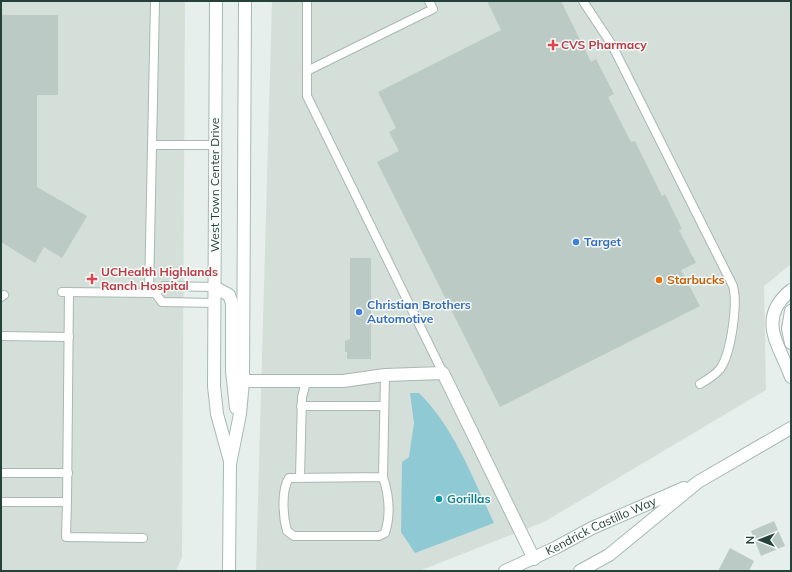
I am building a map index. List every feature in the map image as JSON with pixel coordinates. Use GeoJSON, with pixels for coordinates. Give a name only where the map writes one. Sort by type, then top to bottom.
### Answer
{"type":"FeatureCollection","features":[{"type":"Feature","properties":{"kind":"street","name":"West Town Center Drive"},"geometry":{"type":"LineString","coordinates":[[216,1],[214,386],[216,408],[230,464]]}},
{"type":"Feature","properties":{"kind":"street","name":"West Town Center Drive"},"geometry":{"type":"LineString","coordinates":[[229,571],[230,464],[238,425],[243,381],[245,1]]}},
{"type":"Feature","properties":{"kind":"street"},"geometry":{"type":"LineString","coordinates":[[214,287],[229,295],[232,304],[232,371],[238,425]]}},
{"type":"Feature","properties":{"kind":"street"},"geometry":{"type":"LineString","coordinates":[[791,290],[779,302],[772,322],[774,340],[791,377]]}},
{"type":"Feature","properties":{"kind":"street"},"geometry":{"type":"LineString","coordinates":[[791,311],[788,329],[791,343]]}},
{"type":"Feature","properties":{"kind":"street"},"geometry":{"type":"LineString","coordinates":[[243,381],[349,381],[385,375],[443,373],[534,559]]}},
{"type":"Feature","properties":{"kind":"street","name":"Kendrick Castillo Way"},"geometry":{"type":"LineString","coordinates":[[505,571],[534,559],[592,528],[698,482],[791,428]]}},
{"type":"Feature","properties":{"kind":"street","name":"Kendrick Castillo Way"},"geometry":{"type":"LineString","coordinates":[[580,571],[609,555],[698,482]]}},
{"type":"Feature","properties":{"kind":"lane"},"geometry":{"type":"LineString","coordinates":[[155,1],[152,145],[152,293],[162,302],[214,303]]}},
{"type":"Feature","properties":{"kind":"lane"},"geometry":{"type":"LineString","coordinates":[[307,1],[307,96],[443,373]]}},
{"type":"Feature","properties":{"kind":"lane"},"geometry":{"type":"LineString","coordinates":[[307,71],[433,8],[429,1]]}},
{"type":"Feature","properties":{"kind":"lane"},"geometry":{"type":"LineString","coordinates":[[583,1],[612,45],[733,286],[735,305],[726,357],[719,370],[700,384]]}},
{"type":"Feature","properties":{"kind":"lane"},"geometry":{"type":"LineString","coordinates":[[152,145],[215,145]]}},
{"type":"Feature","properties":{"kind":"lane"},"geometry":{"type":"LineString","coordinates":[[143,538],[66,537],[69,336],[66,292],[152,293],[164,286],[214,287]]}},
{"type":"Feature","properties":{"kind":"lane"},"geometry":{"type":"LineString","coordinates":[[1,336],[69,336]]}},
{"type":"Feature","properties":{"kind":"lane"},"geometry":{"type":"LineString","coordinates":[[383,477],[289,478],[286,482],[285,524],[290,535],[382,535],[385,533],[388,519],[388,493],[383,477],[385,375]]}},
{"type":"Feature","properties":{"kind":"lane"},"geometry":{"type":"LineString","coordinates":[[300,477],[301,406],[306,382]]}},
{"type":"Feature","properties":{"kind":"lane"},"geometry":{"type":"LineString","coordinates":[[301,406],[384,406]]}},
{"type":"Feature","properties":{"kind":"lane"},"geometry":{"type":"LineString","coordinates":[[1,473],[68,473]]}},
{"type":"Feature","properties":{"kind":"lane"},"geometry":{"type":"LineString","coordinates":[[1,502],[67,502]]}},
{"type":"Feature","properties":{"kind":"shaded area","name":"UCHealth Highlands Ranch Hospital"},"geometry":{"type":"Polygon","coordinates":[[[1,1],[185,1],[182,557],[176,571],[1,571],[1,1]]]}},
{"type":"Feature","properties":{"kind":"shaded area"},"geometry":{"type":"Polygon","coordinates":[[[272,1],[791,1],[791,264],[764,286],[766,390],[544,522],[419,571],[256,571],[272,1]]]}},
{"type":"Feature","properties":{"kind":"water"},"geometry":{"type":"Polygon","coordinates":[[[410,393],[419,393],[443,421],[462,454],[494,523],[415,553],[401,532],[402,462],[409,457],[414,423],[410,393]]]}},
{"type":"Feature","properties":{"kind":"building"},"geometry":{"type":"Polygon","coordinates":[[[487,1],[561,1],[591,62],[596,59],[614,94],[608,97],[631,142],[635,141],[662,196],[665,194],[682,229],[679,230],[696,263],[681,270],[700,306],[500,407],[377,162],[399,151],[389,132],[396,128],[378,92],[501,30],[487,1]]]}},
{"type":"Feature","properties":{"kind":"building"},"geometry":{"type":"Polygon","coordinates":[[[1,15],[58,15],[58,95],[37,95],[37,187],[87,216],[62,258],[44,247],[35,263],[1,242],[1,15]]]}},
{"type":"Feature","properties":{"kind":"building"},"geometry":{"type":"Polygon","coordinates":[[[350,258],[371,258],[371,359],[347,359],[347,352],[345,352],[345,341],[350,339],[350,258]]]}},
{"type":"Feature","properties":{"kind":"building"},"geometry":{"type":"Polygon","coordinates":[[[774,521],[785,546],[761,556],[751,531],[774,521]]]}},
{"type":"Feature","properties":{"kind":"building"},"geometry":{"type":"Polygon","coordinates":[[[730,548],[754,561],[749,571],[718,571],[730,548]]]}},
{"type":"Feature","properties":{"kind":"place","name":"CVS Pharmacy"},"geometry":{"type":"Point","coordinates":[553,45]}},
{"type":"Feature","properties":{"kind":"place","name":"Target"},"geometry":{"type":"Point","coordinates":[576,242]}},
{"type":"Feature","properties":{"kind":"place","name":"UCHealth Highlands Ranch Hospital"},"geometry":{"type":"Point","coordinates":[92,279]}},
{"type":"Feature","properties":{"kind":"place","name":"Starbucks"},"geometry":{"type":"Point","coordinates":[659,280]}},
{"type":"Feature","properties":{"kind":"place","name":"Christian Brothers Automotive"},"geometry":{"type":"Point","coordinates":[359,312]}},
{"type":"Feature","properties":{"kind":"place","name":"Gorillas"},"geometry":{"type":"Point","coordinates":[439,499]}}]}
